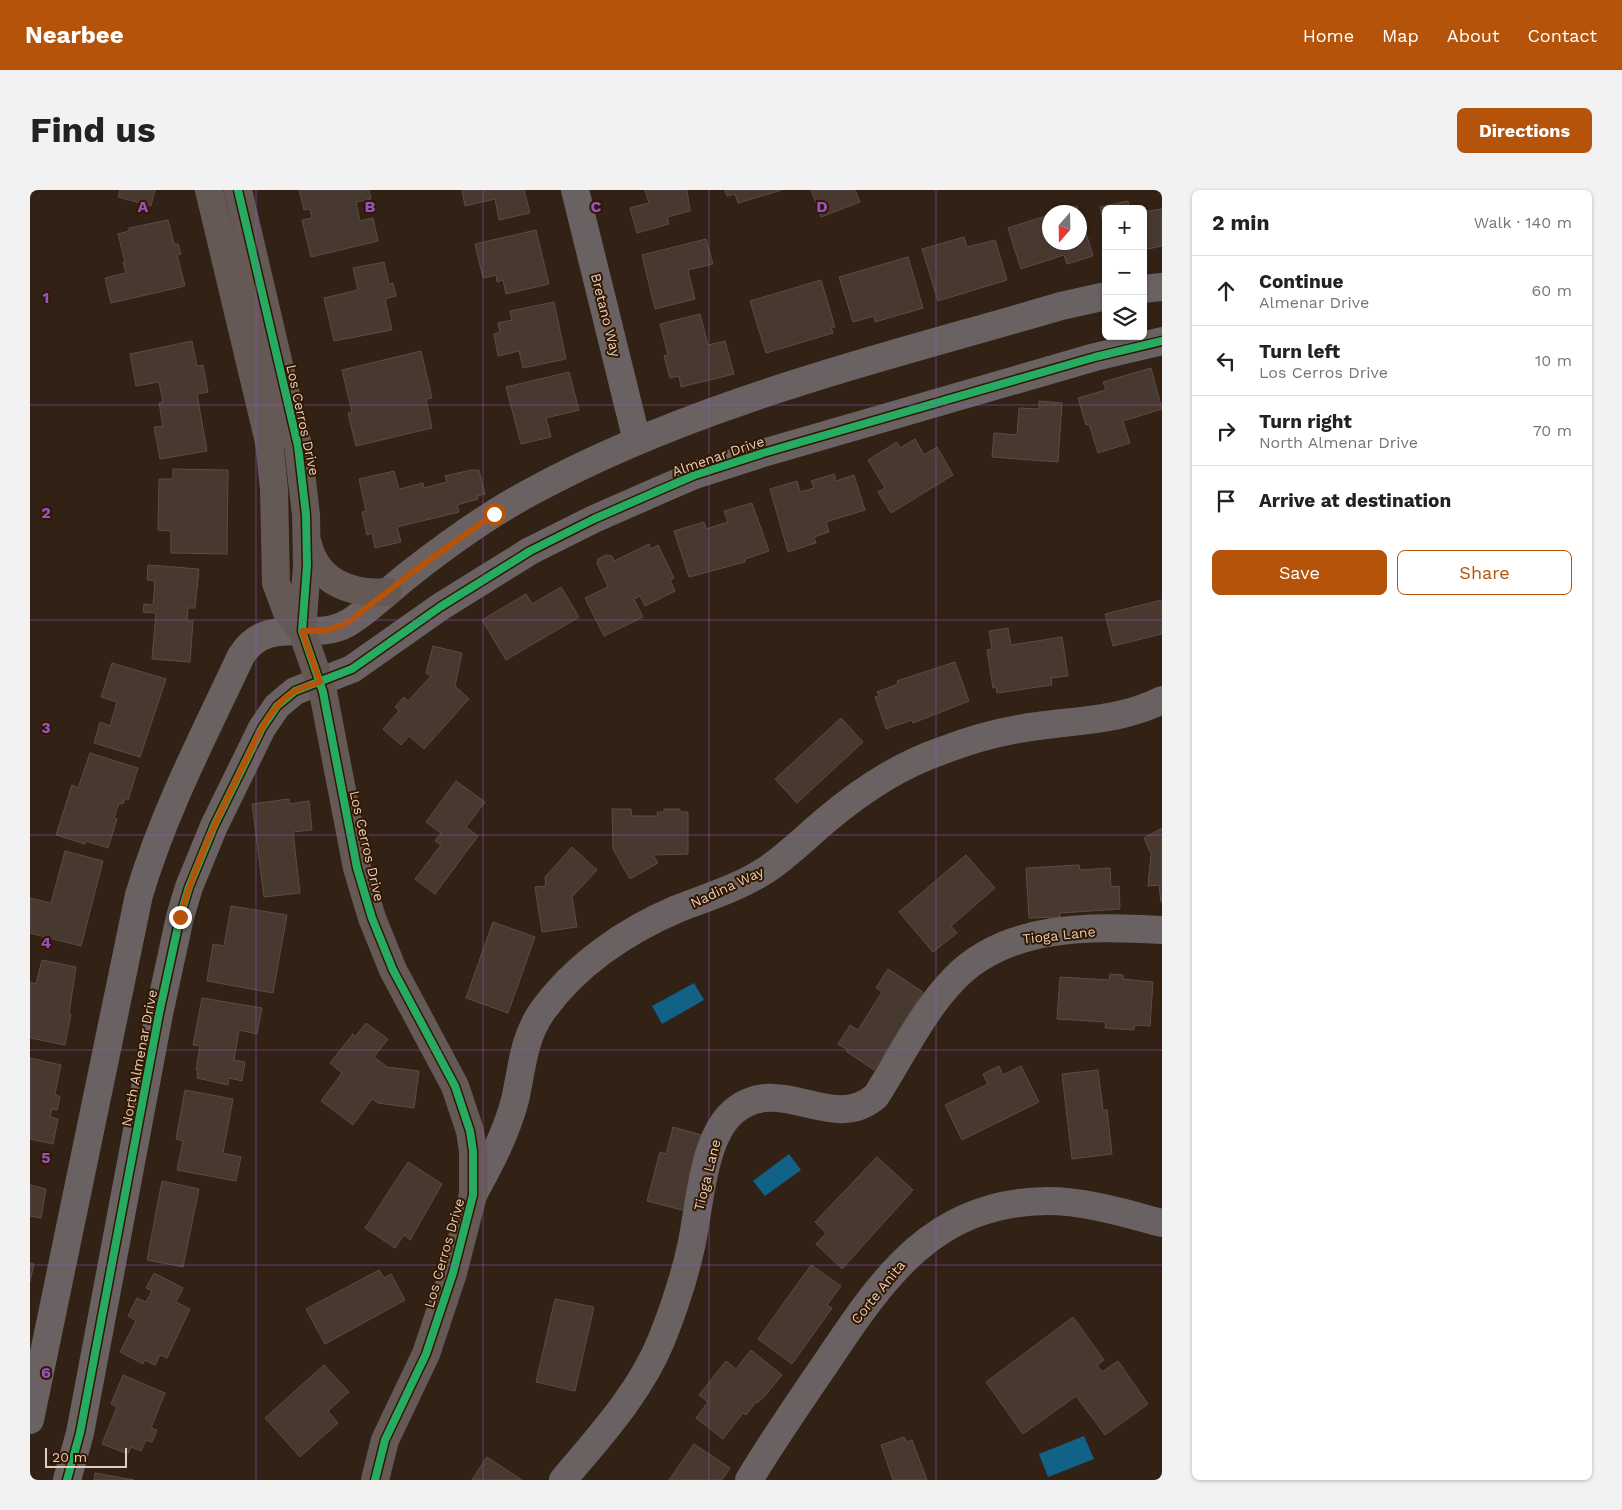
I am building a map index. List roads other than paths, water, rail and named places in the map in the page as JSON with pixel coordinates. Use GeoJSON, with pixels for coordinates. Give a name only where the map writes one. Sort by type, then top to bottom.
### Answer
{"type":"FeatureCollection","features":[{"type":"Feature","properties":{"kind":"street","name":"Los Cerros Drive"},"geometry":{"type":"LineString","coordinates":[[210,190],[269,442],[274,489],[276,583],[286,610],[302,631],[320,682],[350,838],[365,895],[393,970],[446,1066],[464,1108],[473,1151],[473,1196],[462,1244],[444,1302],[416,1376],[385,1440],[376,1480]]}},
{"type":"Feature","properties":{"kind":"street","name":"Los Cerros Drive"},"geometry":{"type":"LineString","coordinates":[[238,190],[298,446],[304,493],[306,536],[302,631]]}},
{"type":"Feature","properties":{"kind":"street","name":"Bretano Way"},"geometry":{"type":"LineString","coordinates":[[575,190],[637,441]]}},
{"type":"Feature","properties":{"kind":"street"},"geometry":{"type":"LineString","coordinates":[[1147,289],[1162,287]]}},
{"type":"Feature","properties":{"kind":"street"},"geometry":{"type":"LineString","coordinates":[[30,1420],[134,914],[150,857],[182,781],[247,647],[253,640],[271,632],[338,627],[355,618],[467,532],[527,494],[600,456],[637,441],[747,399],[1061,306],[1102,297]]}},
{"type":"Feature","properties":{"kind":"street","name":"Almenar Drive"},"geometry":{"type":"LineString","coordinates":[[320,682],[342,675],[361,664],[440,607],[530,551],[594,519],[686,479],[782,448],[1104,355],[1162,341]]}},
{"type":"Feature","properties":{"kind":"street"},"geometry":{"type":"LineString","coordinates":[[306,536],[314,561],[331,581],[356,591],[388,592]]}},
{"type":"Feature","properties":{"kind":"street","name":"North Almenar Drive"},"geometry":{"type":"LineString","coordinates":[[67,1480],[80,1433],[159,1014],[188,887],[214,826],[269,716],[295,691],[320,682]]}},
{"type":"Feature","properties":{"kind":"street","name":"Nadina Way"},"geometry":{"type":"LineString","coordinates":[[473,1196],[501,1142],[515,1097],[526,1043],[536,1023],[564,986],[614,943],[652,920],[725,891],[762,872],[863,792],[918,760],[958,744],[999,733],[1111,717],[1133,712],[1162,700]]}},
{"type":"Feature","properties":{"kind":"street","name":"Tioga Lane"},"geometry":{"type":"LineString","coordinates":[[563,1480],[631,1395],[660,1344],[678,1296],[711,1151],[724,1123],[733,1112],[745,1103],[771,1096],[831,1109],[852,1108],[869,1102],[876,1096],[926,1016],[953,980],[973,962],[1007,942],[1027,936],[1065,931],[1162,930]]}},
{"type":"Feature","properties":{"kind":"street","name":"Corte Anita"},"geometry":{"type":"LineString","coordinates":[[749,1480],[776,1436],[878,1289],[902,1261],[931,1237],[962,1220],[994,1208],[1045,1201],[1097,1206],[1162,1223]]}},
{"type":"Feature","properties":{"kind":"water"},"geometry":{"type":"Polygon","coordinates":[[[694,983],[704,1000],[662,1024],[652,1006],[694,983]]]}},
{"type":"Feature","properties":{"kind":"water"},"geometry":{"type":"Polygon","coordinates":[[[789,1154],[801,1170],[765,1196],[753,1181],[789,1154]]]}},
{"type":"Feature","properties":{"kind":"water"},"geometry":{"type":"Polygon","coordinates":[[[1084,1436],[1094,1459],[1048,1477],[1039,1454],[1084,1436]]]}}]}
